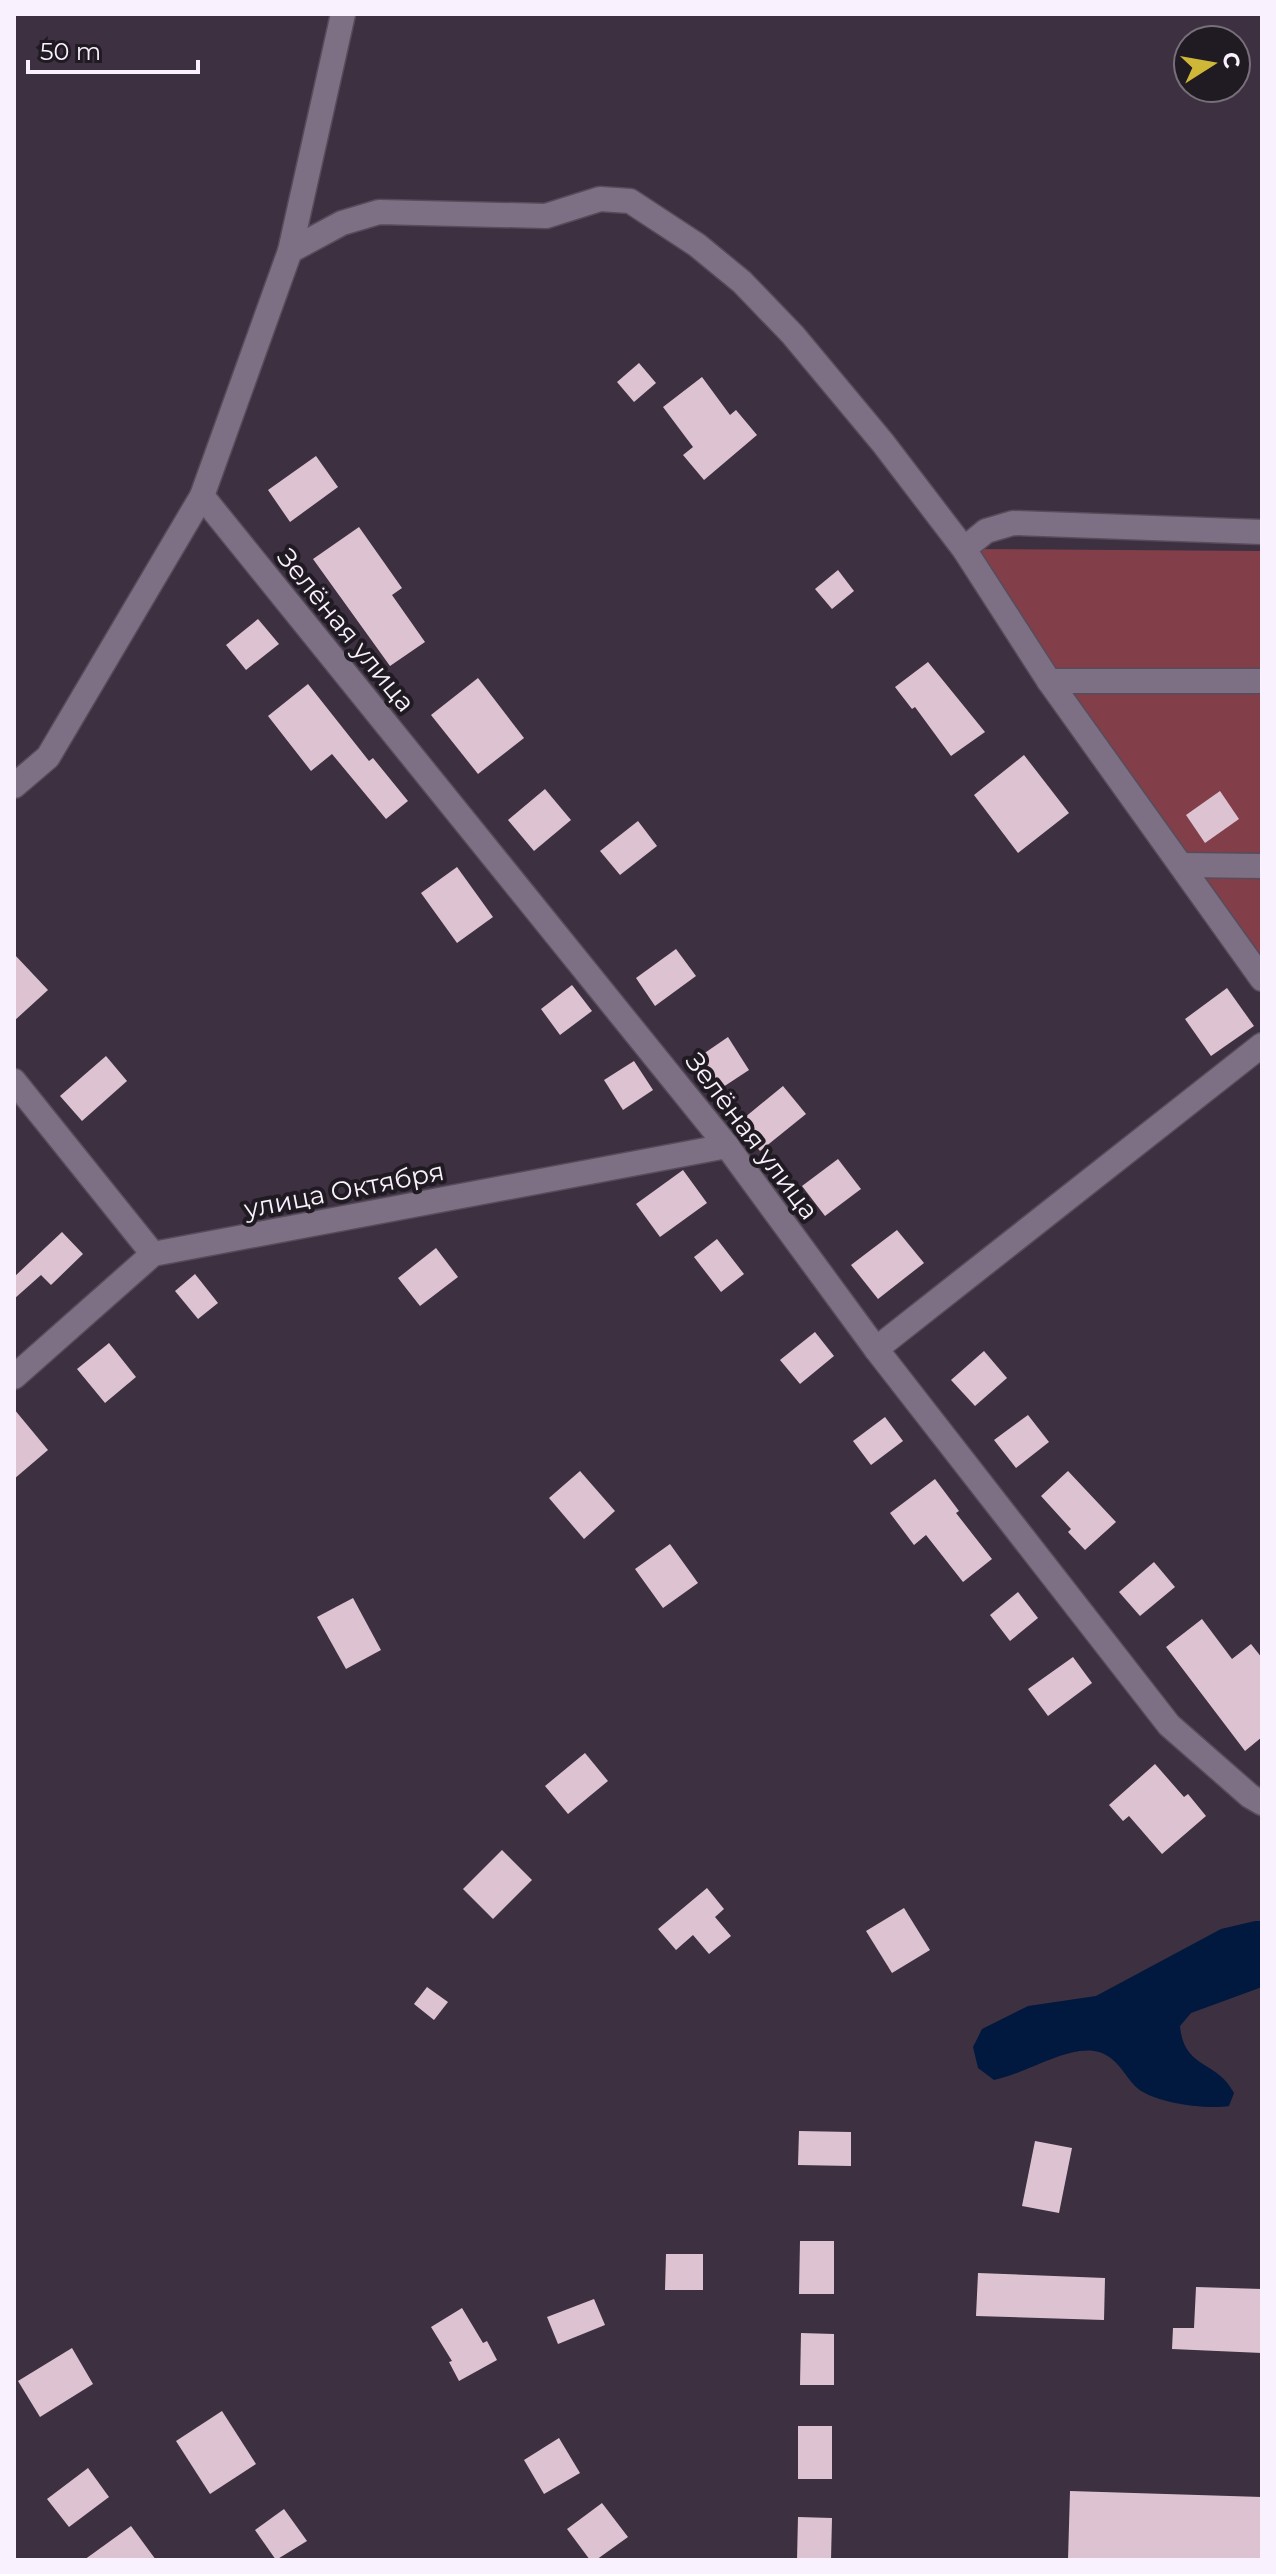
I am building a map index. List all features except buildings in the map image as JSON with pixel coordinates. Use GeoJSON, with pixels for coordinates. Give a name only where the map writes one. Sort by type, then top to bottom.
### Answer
{"type":"FeatureCollection","features":[{"type":"Feature","properties":{"kind":"street"},"geometry":{"type":"LineString","coordinates":[[14,786],[48,757],[202,496],[290,251],[343,14]]}},
{"type":"Feature","properties":{"kind":"street"},"geometry":{"type":"LineString","coordinates":[[290,251],[342,223],[379,212],[546,216],[600,199],[630,201],[697,245],[742,282],[793,335],[883,443],[964,549],[1049,681],[1262,979]]}},
{"type":"Feature","properties":{"kind":"street","name":"Зелёная улица"},"geometry":{"type":"LineString","coordinates":[[202,496],[727,1146],[876,1349],[1169,1725],[1262,1803]]}},
{"type":"Feature","properties":{"kind":"street"},"geometry":{"type":"LineString","coordinates":[[964,549],[986,531],[1013,523],[1262,532]]}},
{"type":"Feature","properties":{"kind":"street"},"geometry":{"type":"LineString","coordinates":[[1049,681],[1262,681]]}},
{"type":"Feature","properties":{"kind":"street"},"geometry":{"type":"LineString","coordinates":[[1181,865],[1262,866]]}},
{"type":"Feature","properties":{"kind":"street"},"geometry":{"type":"LineString","coordinates":[[876,1349],[1262,1045]]}},
{"type":"Feature","properties":{"kind":"street"},"geometry":{"type":"LineString","coordinates":[[14,1081],[153,1254],[14,1377]]}},
{"type":"Feature","properties":{"kind":"street","name":"улица Октября"},"geometry":{"type":"LineString","coordinates":[[153,1254],[727,1146]]}},
{"type":"Feature","properties":{"kind":"shaded area"},"geometry":{"type":"Polygon","coordinates":[[[964,549],[1262,551],[1262,979],[964,549]]]}},
{"type":"Feature","properties":{"kind":"water"},"geometry":{"type":"Polygon","coordinates":[[[1262,1921],[1262,1987],[1191,2013],[1180,2026],[1183,2040],[1194,2058],[1219,2074],[1234,2093],[1229,2106],[1194,2106],[1153,2097],[1135,2086],[1108,2056],[1094,2051],[1070,2053],[994,2080],[978,2068],[973,2047],[982,2029],[1028,2006],[1096,1996],[1221,1929],[1262,1921]]]}}]}
